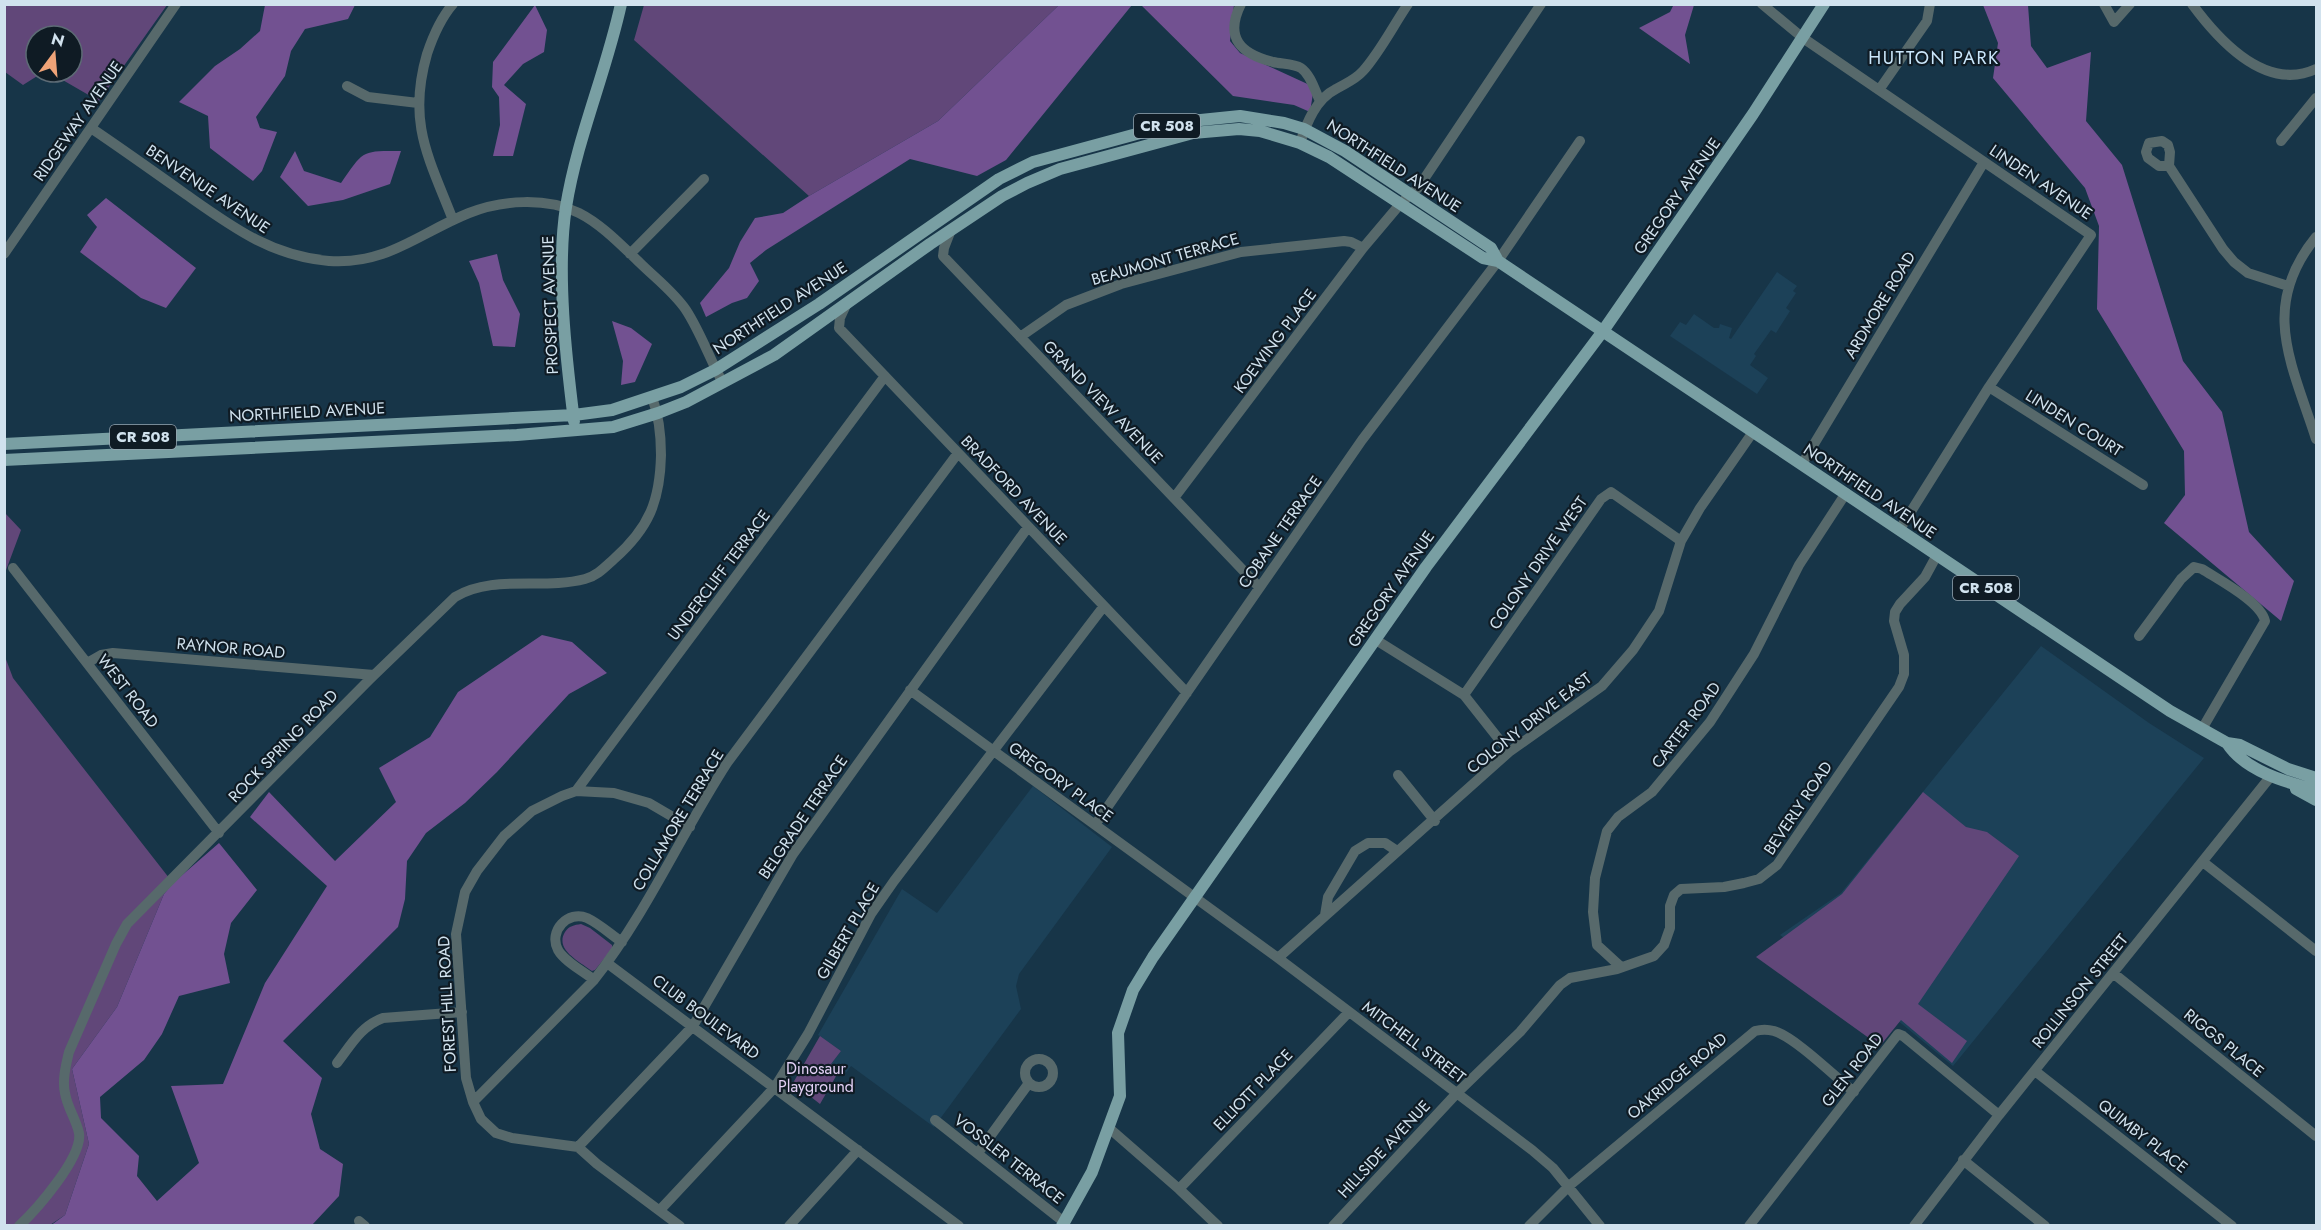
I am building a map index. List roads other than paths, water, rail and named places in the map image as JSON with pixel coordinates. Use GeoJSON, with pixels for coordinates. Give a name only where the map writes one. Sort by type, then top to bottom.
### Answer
{"type":"FeatureCollection","features":[{"type":"Feature","properties":{"kind":"main road","name":"PROSPECT AVENUE"},"geometry":{"type":"LineString","coordinates":[[576,431],[566,338],[562,249],[566,208],[574,166],[621,4]]}},
{"type":"Feature","properties":{"kind":"main road","name":"GREGORY AVENUE"},"geometry":{"type":"LineString","coordinates":[[1063,1224],[1092,1172],[1120,1096],[1118,1033],[1133,990],[1153,957],[1426,567],[1603,331],[1824,4]]}},
{"type":"Feature","properties":{"kind":"main road","name":"NORTHFIELD AVENUE"},"geometry":{"type":"LineString","coordinates":[[4,444],[574,416],[612,410],[681,387],[715,370],[819,304],[999,179],[1033,162],[1181,122],[1218,117],[1263,119],[1304,129],[1345,151],[1405,199]]}},
{"type":"Feature","properties":{"kind":"main road","name":"NORTHFIELD AVENUE"},"geometry":{"type":"LineString","coordinates":[[4,460],[576,431],[613,427],[658,413],[723,383],[774,355],[930,244],[1002,196],[1060,169],[1193,133],[1239,129],[1260,131],[1300,142],[1491,248],[1498,261],[2170,711],[2227,743],[2240,745],[2288,769],[2316,778]]}},
{"type":"Feature","properties":{"kind":"main road"},"geometry":{"type":"LineString","coordinates":[[923,232],[930,244]]}},
{"type":"Feature","properties":{"kind":"main road"},"geometry":{"type":"LineString","coordinates":[[819,304],[827,316]]}},
{"type":"Feature","properties":{"kind":"main road"},"geometry":{"type":"LineString","coordinates":[[144,437],[145,453]]}},
{"type":"Feature","properties":{"kind":"main road","name":"NORTHFIELD AVENUE"},"geometry":{"type":"LineString","coordinates":[[2227,743],[2235,757],[2271,776],[2316,790]]}},
{"type":"Feature","properties":{"kind":"main road","name":"CR 508"},"geometry":{"type":"LineString","coordinates":[[2271,776],[2316,800]]}},
{"type":"Feature","properties":{"kind":"street","name":"RIDGEWAY AVENUE"},"geometry":{"type":"LineString","coordinates":[[4,254],[176,4]]}},
{"type":"Feature","properties":{"kind":"street"},"geometry":{"type":"LineString","coordinates":[[453,4],[435,31],[420,84],[418,103],[424,148],[453,220]]}},
{"type":"Feature","properties":{"kind":"street"},"geometry":{"type":"LineString","coordinates":[[1241,4],[1234,22],[1237,41],[1248,53],[1302,69],[1309,78],[1320,102]]}},
{"type":"Feature","properties":{"kind":"street"},"geometry":{"type":"LineString","coordinates":[[1300,142],[1304,129],[1320,102],[1336,88],[1351,82],[1364,70],[1408,4]]}},
{"type":"Feature","properties":{"kind":"street","name":"KOEWING PLACE"},"geometry":{"type":"LineString","coordinates":[[1174,498],[1364,248],[1424,179],[1541,4]]}},
{"type":"Feature","properties":{"kind":"street","name":"LINDEN AVENUE"},"geometry":{"type":"LineString","coordinates":[[1762,4],[1803,38],[2091,235],[1989,387],[1900,530]]}},
{"type":"Feature","properties":{"kind":"street"},"geometry":{"type":"LineString","coordinates":[[1879,90],[1927,21],[1930,4]]}},
{"type":"Feature","properties":{"kind":"street"},"geometry":{"type":"LineString","coordinates":[[2104,4],[2114,22],[2130,4]]}},
{"type":"Feature","properties":{"kind":"street"},"geometry":{"type":"LineString","coordinates":[[2192,4],[2241,57],[2268,71],[2285,76],[2302,75],[2316,69]]}},
{"type":"Feature","properties":{"kind":"street"},"geometry":{"type":"LineString","coordinates":[[347,86],[368,97],[418,103]]}},
{"type":"Feature","properties":{"kind":"street"},"geometry":{"type":"LineString","coordinates":[[2281,141],[2316,98]]}},
{"type":"Feature","properties":{"kind":"street","name":"BENVENUE AVENUE"},"geometry":{"type":"LineString","coordinates":[[91,128],[248,237],[294,255],[330,261],[369,259],[404,247],[453,220],[488,207],[507,204],[544,203],[580,213],[630,254],[686,310],[723,383]]}},
{"type":"Feature","properties":{"kind":"street","name":"COBANE TERRACE"},"geometry":{"type":"LineString","coordinates":[[1095,825],[1362,440],[1498,261],[1580,141]]}},
{"type":"Feature","properties":{"kind":"street","name":"ARDMORE ROAD"},"geometry":{"type":"LineString","coordinates":[[1802,465],[1984,162]]}},
{"type":"Feature","properties":{"kind":"street"},"geometry":{"type":"LineString","coordinates":[[2169,166],[2216,239],[2234,262],[2248,273],[2288,286]]}},
{"type":"Feature","properties":{"kind":"street"},"geometry":{"type":"LineString","coordinates":[[630,254],[704,179]]}},
{"type":"Feature","properties":{"kind":"street","name":"GRAND VIEW AVENUE"},"geometry":{"type":"LineString","coordinates":[[951,230],[944,248],[944,255],[1259,587]]}},
{"type":"Feature","properties":{"kind":"street"},"geometry":{"type":"LineString","coordinates":[[2316,237],[2299,261],[2288,286],[2284,309],[2285,340],[2316,438]]}},
{"type":"Feature","properties":{"kind":"street","name":"BEAUMONT TERRACE"},"geometry":{"type":"LineString","coordinates":[[1020,337],[1066,305],[1121,284],[1240,252],[1344,241],[1364,248]]}},
{"type":"Feature","properties":{"kind":"street","name":"BRADFORD AVENUE"},"geometry":{"type":"LineString","coordinates":[[847,302],[840,318],[839,328],[1187,693]]}},
{"type":"Feature","properties":{"kind":"street","name":"UNDERCLIFF TERRACE"},"geometry":{"type":"LineString","coordinates":[[576,791],[885,376]]}},
{"type":"Feature","properties":{"kind":"street","name":"LINDEN COURT"},"geometry":{"type":"LineString","coordinates":[[1989,387],[2143,485]]}},
{"type":"Feature","properties":{"kind":"street","name":"ROCK SPRING ROAD"},"geometry":{"type":"LineString","coordinates":[[19,1226],[40,1206],[76,1153],[79,1135],[64,1093],[64,1070],[69,1052],[127,924],[374,675],[455,597],[467,590],[485,586],[586,579],[597,574],[627,548],[646,522],[659,494],[661,433],[658,413],[652,397]]}},
{"type":"Feature","properties":{"kind":"street","name":"COLONY DRIVE EAST"},"geometry":{"type":"LineString","coordinates":[[1278,958],[1397,851],[1435,821],[1509,752],[1602,686],[1633,650],[1659,611],[1681,542],[1700,508],[1753,432]]}},
{"type":"Feature","properties":{"kind":"street","name":"COLLAMORE TERRACE"},"geometry":{"type":"LineString","coordinates":[[473,1102],[594,980],[608,963],[727,763],[958,453]]}},
{"type":"Feature","properties":{"kind":"street","name":"COLONY DRIVE WEST"},"geometry":{"type":"LineString","coordinates":[[1464,695],[1600,499],[1611,492],[1681,542]]}},
{"type":"Feature","properties":{"kind":"street","name":"CARTER ROAD"},"geometry":{"type":"LineString","coordinates":[[1621,967],[1597,945],[1593,912],[1595,878],[1607,831],[1618,817],[1652,792],[1710,722],[1754,654],[1799,566],[1846,493]]}},
{"type":"Feature","properties":{"kind":"street","name":"BELGRADE TERRACE"},"geometry":{"type":"LineString","coordinates":[[578,1147],[693,1026],[793,854],[1028,527]]}},
{"type":"Feature","properties":{"kind":"street","name":"BEVERLY ROAD"},"geometry":{"type":"LineString","coordinates":[[1457,1093],[1520,1032],[1560,985],[1570,978],[1621,967],[1654,956],[1664,945],[1670,928],[1670,906],[1674,895],[1681,889],[1724,887],[1759,879],[1769,873],[1786,855],[1899,687],[1905,666],[1902,645],[1894,621],[1895,612],[1925,578],[1937,555]]}},
{"type":"Feature","properties":{"kind":"street"},"geometry":{"type":"LineString","coordinates":[[2139,636],[2181,579],[2194,567],[2202,569],[2254,604],[2263,613],[2265,621],[2202,729]]}},
{"type":"Feature","properties":{"kind":"street","name":"WEST ROAD"},"geometry":{"type":"LineString","coordinates":[[13,568],[219,833]]}},
{"type":"Feature","properties":{"kind":"street","name":"GILBERT PLACE"},"geometry":{"type":"LineString","coordinates":[[660,1210],[775,1087],[808,1034],[871,914],[1104,606]]}},
{"type":"Feature","properties":{"kind":"street"},"geometry":{"type":"LineString","coordinates":[[1376,640],[1464,695],[1509,752]]}},
{"type":"Feature","properties":{"kind":"street","name":"RAYNOR ROAD"},"geometry":{"type":"LineString","coordinates":[[87,663],[101,655],[113,653],[374,675]]}},
{"type":"Feature","properties":{"kind":"street","name":"GREGORY PLACE"},"geometry":{"type":"LineString","coordinates":[[910,690],[1195,898]]}},
{"type":"Feature","properties":{"kind":"street"},"geometry":{"type":"LineString","coordinates":[[1398,775],[1435,821]]}},
{"type":"Feature","properties":{"kind":"street","name":"ROLLINSON STREET"},"geometry":{"type":"LineString","coordinates":[[1914,1226],[1998,1115],[2036,1071],[2271,776]]}},
{"type":"Feature","properties":{"kind":"street","name":"FOREST HILL ROAD"},"geometry":{"type":"LineString","coordinates":[[680,1226],[578,1147],[512,1138],[496,1133],[481,1119],[473,1102],[466,1077],[456,934],[465,892],[477,871],[504,836],[532,811],[576,791],[614,793],[664,810],[690,827]]}},
{"type":"Feature","properties":{"kind":"street"},"geometry":{"type":"LineString","coordinates":[[1326,915],[1328,897],[1355,851],[1368,843],[1385,843],[1397,851]]}},
{"type":"Feature","properties":{"kind":"street"},"geometry":{"type":"LineString","coordinates":[[2203,861],[2316,951]]}},
{"type":"Feature","properties":{"kind":"street","name":"MITCHELL STREET"},"geometry":{"type":"LineString","coordinates":[[1195,898],[1532,1150],[1553,1168],[1600,1226]]}},
{"type":"Feature","properties":{"kind":"street"},"geometry":{"type":"LineString","coordinates":[[594,980],[558,950],[555,936],[561,923],[574,916],[588,918],[622,942]]}},
{"type":"Feature","properties":{"kind":"street","name":"CLUB BOULEVARD"},"geometry":{"type":"LineString","coordinates":[[608,963],[959,1226]]}},
{"type":"Feature","properties":{"kind":"street","name":"RIGGS PLACE"},"geometry":{"type":"LineString","coordinates":[[2113,973],[2316,1136]]}},
{"type":"Feature","properties":{"kind":"street"},"geometry":{"type":"LineString","coordinates":[[337,1063],[359,1032],[372,1022],[383,1018],[462,1012]]}},
{"type":"Feature","properties":{"kind":"street","name":"ELLIOTT PLACE"},"geometry":{"type":"LineString","coordinates":[[1179,1189],[1349,1012]]}},
{"type":"Feature","properties":{"kind":"street","name":"OAKRIDGE ROAD"},"geometry":{"type":"LineString","coordinates":[[1529,1226],[1569,1186],[1755,1031],[1764,1029],[1776,1031],[1854,1092]]}},
{"type":"Feature","properties":{"kind":"street","name":"GLEN ROAD"},"geometry":{"type":"LineString","coordinates":[[1749,1226],[1898,1034],[1998,1115]]}},
{"type":"Feature","properties":{"kind":"street","name":"QUIMBY PLACE"},"geometry":{"type":"LineString","coordinates":[[2036,1071],[2232,1226]]}},
{"type":"Feature","properties":{"kind":"street"},"geometry":{"type":"LineString","coordinates":[[978,1153],[1029,1083]]}},
{"type":"Feature","properties":{"kind":"street","name":"HILLSIDE AVENUE"},"geometry":{"type":"LineString","coordinates":[[1333,1226],[1457,1093]]}},
{"type":"Feature","properties":{"kind":"street","name":"VOSSLER TERRACE"},"geometry":{"type":"LineString","coordinates":[[935,1120],[1063,1224]]}},
{"type":"Feature","properties":{"kind":"street"},"geometry":{"type":"LineString","coordinates":[[1108,1128],[1218,1226]]}},
{"type":"Feature","properties":{"kind":"street"},"geometry":{"type":"LineString","coordinates":[[789,1226],[858,1150]]}},
{"type":"Feature","properties":{"kind":"street"},"geometry":{"type":"LineString","coordinates":[[1963,1160],[2045,1226]]}},
{"type":"Feature","properties":{"kind":"district","name":"HUTTON PARK"},"geometry":{"type":"Point","coordinates":[1934,58]}},
{"type":"Feature","properties":{"kind":"park label","name":"Dinosaur Playground"},"geometry":{"type":"Point","coordinates":[816,1077]}}]}
